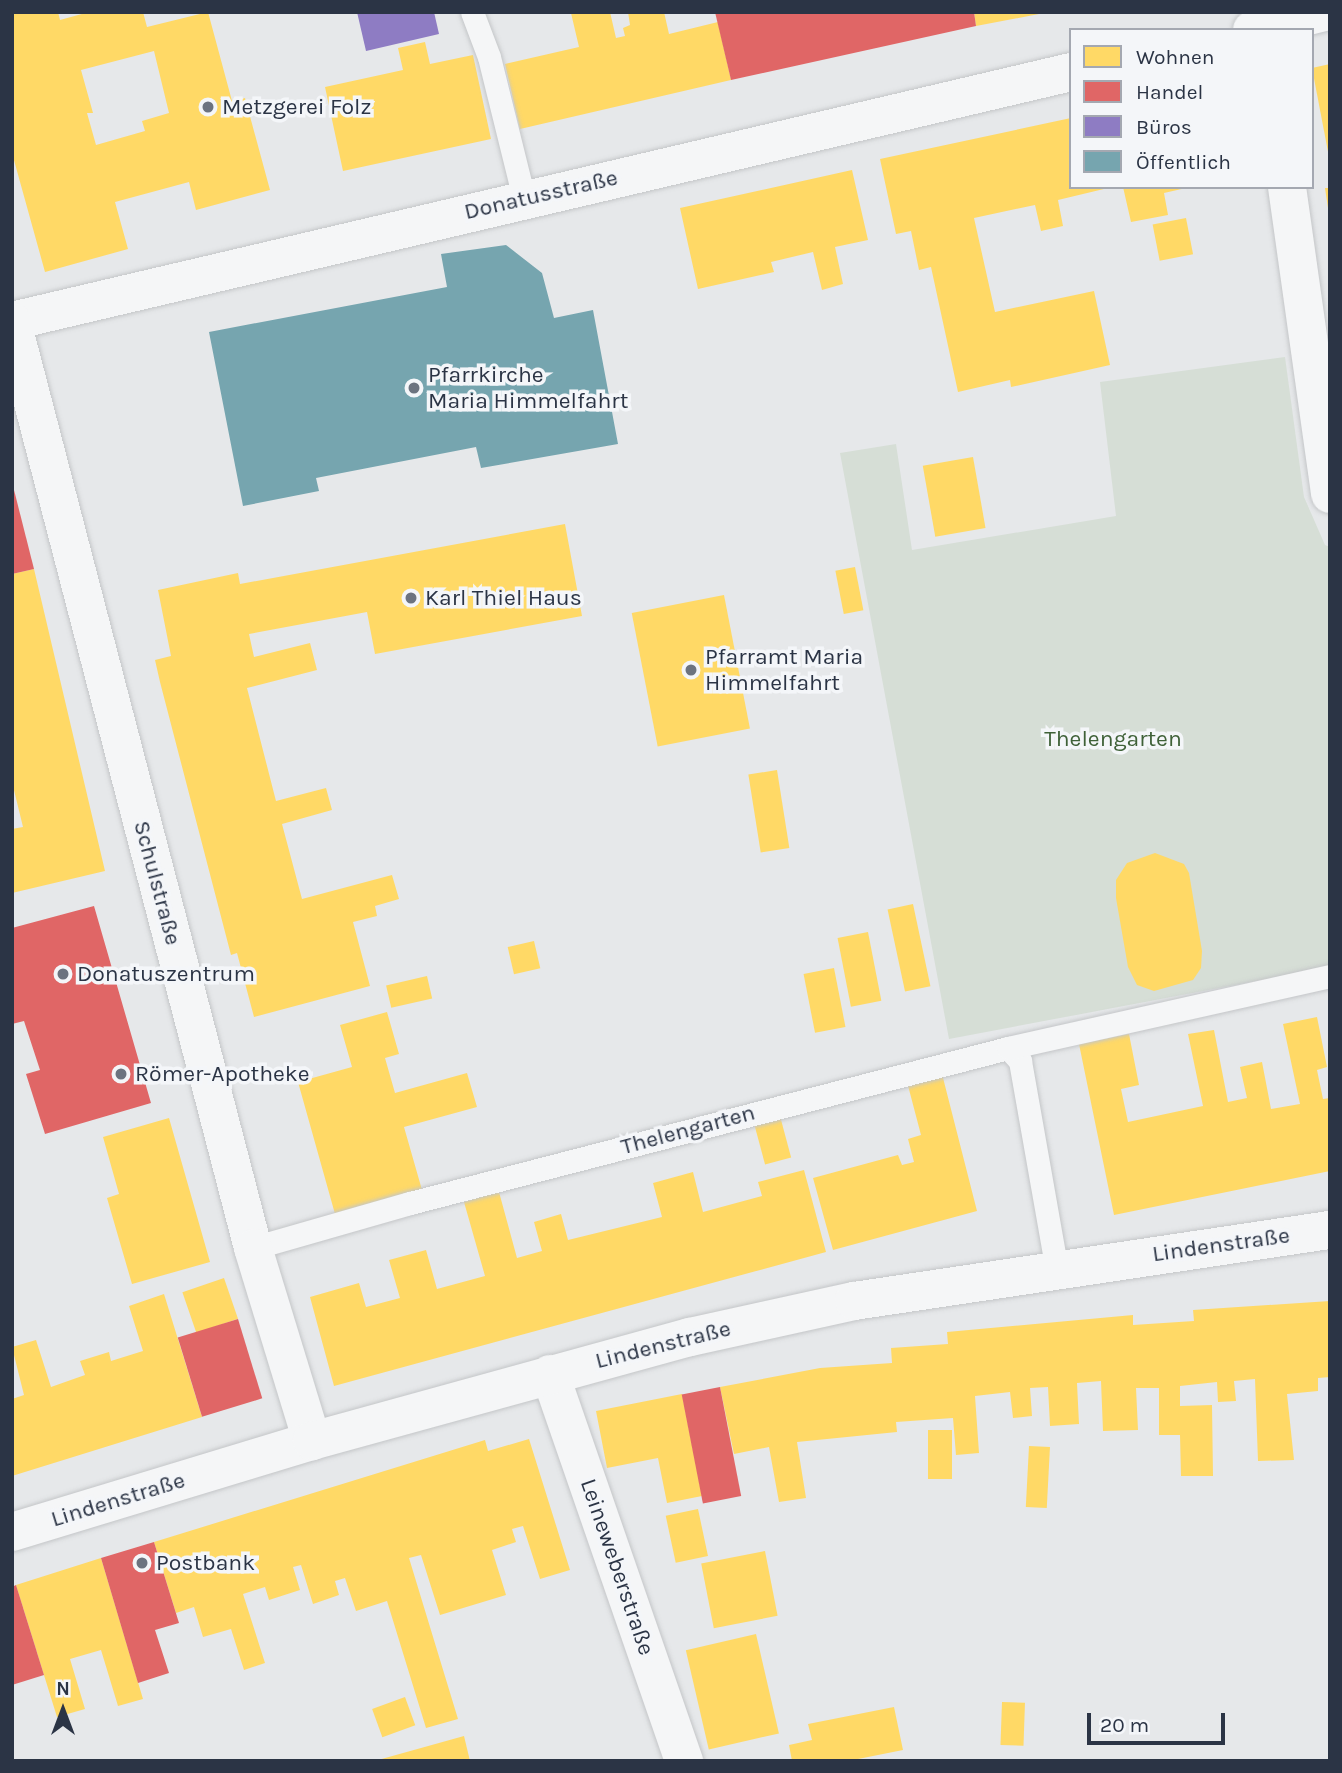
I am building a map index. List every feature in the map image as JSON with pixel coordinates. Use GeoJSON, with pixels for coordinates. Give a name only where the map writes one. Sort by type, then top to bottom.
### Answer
{"type":"FeatureCollection","features":[{"type":"Feature","properties":{"kind":"street"},"geometry":{"type":"LineString","coordinates":[[1265,28],[1321,13]]}},
{"type":"Feature","properties":{"kind":"street","name":"Donatusstraße"},"geometry":{"type":"LineString","coordinates":[[12,321],[524,198],[1069,72]]}},
{"type":"Feature","properties":{"kind":"street"},"geometry":{"type":"LineString","coordinates":[[1287,189],[1330,494]]}},
{"type":"Feature","properties":{"kind":"street","name":"Schulstraße"},"geometry":{"type":"LineString","coordinates":[[12,321],[253,1248],[312,1441]]}},
{"type":"Feature","properties":{"kind":"street","name":"Lindenstraße"},"geometry":{"type":"LineString","coordinates":[[12,1532],[312,1441],[550,1374],[854,1301],[1330,1230]]}},
{"type":"Feature","properties":{"kind":"street","name":"Leineweberstraße"},"geometry":{"type":"LineString","coordinates":[[550,1374],[684,1761]]}},
{"type":"Feature","properties":{"kind":"lane"},"geometry":{"type":"LineString","coordinates":[[472,12],[489,57],[524,198]]}},
{"type":"Feature","properties":{"kind":"lane","name":"Thelengarten"},"geometry":{"type":"LineString","coordinates":[[253,1248],[410,1203],[1009,1048],[1330,976]]}},
{"type":"Feature","properties":{"kind":"lane"},"geometry":{"type":"LineString","coordinates":[[1009,1048],[1020,1061],[1057,1270]]}},
{"type":"Feature","properties":{"kind":"green space","name":"Thelengarten"},"geometry":{"type":"Polygon","coordinates":[[[1285,357],[1304,497],[1325,545],[1330,547],[1330,967],[949,1039],[840,453],[896,444],[912,550],[1116,516],[1100,382],[1285,357]]]}},
{"type":"Feature","properties":{"kind":"building: Wohnen"},"geometry":{"type":"Polygon","coordinates":[[[12,12],[58,12],[60,20],[89,12],[143,12],[147,27],[208,12],[232,101],[245,98],[270,190],[196,210],[189,182],[115,202],[128,249],[45,272],[12,153],[12,12]],[[154,51],[81,70],[93,113],[87,113],[96,145],[145,131],[142,121],[169,113],[154,51]]]}},
{"type":"Feature","properties":{"kind":"building: Wohnen"},"geometry":{"type":"Polygon","coordinates":[[[610,12],[616,38],[625,36],[623,28],[630,25],[628,12],[664,12],[669,34],[718,22],[731,80],[520,129],[505,64],[579,47],[571,13],[610,12]]]}},
{"type":"Feature","properties":{"kind":"building: Wohnen"},"geometry":{"type":"Polygon","coordinates":[[[974,12],[1039,12],[1039,14],[976,26],[974,12]]]}},
{"type":"Feature","properties":{"kind":"building: Wohnen"},"geometry":{"type":"Polygon","coordinates":[[[425,42],[430,64],[473,55],[491,139],[343,171],[325,87],[403,70],[398,48],[425,42]]]}},
{"type":"Feature","properties":{"kind":"building: Wohnen"},"geometry":{"type":"Polygon","coordinates":[[[1330,64],[1330,157],[1314,78],[1314,68],[1330,64]]]}},
{"type":"Feature","properties":{"kind":"building: Wohnen"},"geometry":{"type":"Polygon","coordinates":[[[1069,118],[1069,189],[1104,189],[1058,200],[1063,226],[1041,231],[1035,205],[974,218],[995,312],[1094,291],[1110,365],[1011,387],[1010,380],[958,392],[931,267],[919,270],[911,231],[896,234],[880,159],[1069,118]]]}},
{"type":"Feature","properties":{"kind":"building: Wohnen"},"geometry":{"type":"Polygon","coordinates":[[[852,170],[868,240],[835,247],[843,284],[822,290],[813,252],[771,262],[774,272],[698,289],[680,208],[852,170]]]}},
{"type":"Feature","properties":{"kind":"building: Wohnen"},"geometry":{"type":"Polygon","coordinates":[[[1325,188],[1330,188],[1330,208],[1328,208],[1325,188]]]}},
{"type":"Feature","properties":{"kind":"building: Wohnen"},"geometry":{"type":"Polygon","coordinates":[[[1123,189],[1182,189],[1164,193],[1168,215],[1131,222],[1123,189]]]}},
{"type":"Feature","properties":{"kind":"building: Wohnen"},"geometry":{"type":"Polygon","coordinates":[[[1186,218],[1193,254],[1160,261],[1153,224],[1186,218]]]}},
{"type":"Feature","properties":{"kind":"building: Wohnen"},"geometry":{"type":"Polygon","coordinates":[[[973,457],[986,528],[935,537],[923,466],[973,457]]]}},
{"type":"Feature","properties":{"kind":"building: Wohnen"},"geometry":{"type":"Polygon","coordinates":[[[565,524],[582,616],[375,654],[367,612],[249,634],[254,657],[310,643],[317,670],[247,688],[276,801],[326,788],[332,810],[282,824],[302,899],[392,875],[399,899],[375,906],[377,916],[353,922],[370,986],[254,1017],[237,953],[231,955],[155,660],[171,656],[158,590],[238,573],[240,584],[565,524]]]}},
{"type":"Feature","properties":{"kind":"building: Wohnen"},"geometry":{"type":"Polygon","coordinates":[[[855,567],[863,610],[844,614],[835,571],[855,567]]]}},
{"type":"Feature","properties":{"kind":"building: Wohnen"},"geometry":{"type":"Polygon","coordinates":[[[34,569],[105,871],[12,893],[12,829],[23,827],[12,782],[12,574],[34,569]]]}},
{"type":"Feature","properties":{"kind":"building: Wohnen","name":"Pfarramt Maria Himmelfahrt"},"geometry":{"type":"Polygon","coordinates":[[[724,595],[750,729],[658,746],[632,613],[724,595]]]}},
{"type":"Feature","properties":{"kind":"building: Wohnen"},"geometry":{"type":"Polygon","coordinates":[[[777,770],[789,848],[761,853],[748,775],[777,770]]]}},
{"type":"Feature","properties":{"kind":"building: Wohnen"},"geometry":{"type":"Polygon","coordinates":[[[1155,853],[1184,864],[1189,873],[1202,951],[1201,968],[1193,980],[1154,991],[1137,985],[1128,967],[1116,898],[1116,880],[1127,863],[1155,853]]]}},
{"type":"Feature","properties":{"kind":"building: Wohnen"},"geometry":{"type":"Polygon","coordinates":[[[913,904],[930,986],[905,992],[888,909],[913,904]]]}},
{"type":"Feature","properties":{"kind":"building: Wohnen"},"geometry":{"type":"Polygon","coordinates":[[[868,932],[881,1001],[851,1007],[838,938],[868,932]]]}},
{"type":"Feature","properties":{"kind":"building: Wohnen"},"geometry":{"type":"Polygon","coordinates":[[[534,941],[540,968],[514,974],[508,947],[534,941]]]}},
{"type":"Feature","properties":{"kind":"building: Wohnen"},"geometry":{"type":"Polygon","coordinates":[[[834,968],[845,1027],[815,1033],[804,974],[834,968]]]}},
{"type":"Feature","properties":{"kind":"building: Wohnen"},"geometry":{"type":"Polygon","coordinates":[[[427,976],[432,998],[391,1008],[386,985],[427,976]]]}},
{"type":"Feature","properties":{"kind":"building: Wohnen"},"geometry":{"type":"Polygon","coordinates":[[[387,1012],[399,1054],[385,1058],[395,1093],[467,1073],[477,1107],[404,1127],[422,1190],[335,1214],[298,1082],[352,1067],[340,1025],[387,1012]]]}},
{"type":"Feature","properties":{"kind":"building: Wohnen"},"geometry":{"type":"Polygon","coordinates":[[[1317,1017],[1327,1067],[1317,1070],[1323,1099],[1330,1098],[1330,1171],[1114,1215],[1079,1044],[1129,1034],[1139,1085],[1121,1089],[1128,1122],[1203,1106],[1188,1034],[1214,1030],[1228,1102],[1247,1098],[1240,1067],[1262,1062],[1271,1109],[1300,1104],[1283,1024],[1317,1017]]]}},
{"type":"Feature","properties":{"kind":"building: Wohnen"},"geometry":{"type":"Polygon","coordinates":[[[941,1070],[977,1211],[833,1250],[813,1178],[898,1155],[902,1165],[914,1162],[908,1139],[921,1135],[906,1078],[941,1070]]]}},
{"type":"Feature","properties":{"kind":"building: Wohnen"},"geometry":{"type":"Polygon","coordinates":[[[780,1116],[791,1158],[765,1165],[754,1123],[780,1116]]]}},
{"type":"Feature","properties":{"kind":"building: Wohnen"},"geometry":{"type":"Polygon","coordinates":[[[169,1118],[210,1262],[132,1284],[107,1198],[119,1194],[103,1137],[169,1118]]]}},
{"type":"Feature","properties":{"kind":"building: Wohnen"},"geometry":{"type":"Polygon","coordinates":[[[804,1170],[826,1252],[334,1386],[310,1297],[359,1283],[366,1307],[400,1298],[389,1260],[426,1250],[437,1289],[485,1276],[464,1202],[499,1192],[517,1258],[542,1251],[534,1222],[561,1214],[568,1240],[662,1217],[653,1183],[693,1172],[703,1212],[762,1196],[758,1182],[804,1170]]]}},
{"type":"Feature","properties":{"kind":"building: Wohnen"},"geometry":{"type":"Polygon","coordinates":[[[224,1278],[238,1319],[196,1333],[182,1292],[224,1278]]]}},
{"type":"Feature","properties":{"kind":"building: Wohnen"},"geometry":{"type":"Polygon","coordinates":[[[164,1294],[202,1417],[12,1476],[12,1399],[24,1395],[12,1347],[36,1340],[51,1387],[85,1375],[80,1361],[109,1352],[111,1361],[143,1351],[129,1306],[164,1294]]]}},
{"type":"Feature","properties":{"kind":"building: Wohnen"},"geometry":{"type":"Polygon","coordinates":[[[1330,1301],[1330,1377],[1318,1378],[1318,1391],[1287,1394],[1294,1460],[1258,1461],[1255,1379],[1234,1381],[1236,1401],[1218,1402],[1217,1382],[1180,1386],[1180,1406],[1212,1405],[1213,1476],[1181,1476],[1180,1435],[1159,1435],[1159,1388],[1136,1388],[1138,1430],[1103,1431],[1101,1381],[1077,1383],[1079,1424],[1050,1426],[1048,1387],[1030,1388],[1032,1416],[1013,1418],[1010,1392],[975,1396],[979,1453],[956,1455],[953,1418],[896,1422],[897,1432],[797,1442],[806,1498],[779,1502],[769,1447],[734,1454],[720,1387],[820,1368],[892,1363],[891,1348],[948,1344],[947,1332],[1133,1315],[1133,1325],[1194,1321],[1193,1310],[1330,1301]]]}},
{"type":"Feature","properties":{"kind":"building: Wohnen"},"geometry":{"type":"Polygon","coordinates":[[[682,1394],[702,1496],[667,1503],[658,1458],[607,1468],[596,1411],[682,1394]]]}},
{"type":"Feature","properties":{"kind":"building: Wohnen"},"geometry":{"type":"Polygon","coordinates":[[[928,1430],[952,1430],[952,1479],[928,1479],[928,1430]]]}},
{"type":"Feature","properties":{"kind":"building: Wohnen"},"geometry":{"type":"Polygon","coordinates":[[[529,1439],[570,1570],[540,1579],[523,1526],[512,1529],[516,1542],[492,1550],[506,1595],[440,1615],[421,1555],[409,1558],[458,1719],[426,1728],[387,1601],[356,1611],[345,1578],[335,1581],[339,1595],[313,1604],[301,1565],[293,1567],[300,1590],[269,1600],[265,1587],[243,1594],[265,1663],[244,1670],[231,1629],[203,1637],[194,1607],[176,1613],[154,1542],[485,1440],[488,1451],[529,1439]]]}},
{"type":"Feature","properties":{"kind":"building: Wohnen"},"geometry":{"type":"Polygon","coordinates":[[[1029,1446],[1050,1447],[1047,1508],[1026,1507],[1029,1446]]]}},
{"type":"Feature","properties":{"kind":"building: Wohnen"},"geometry":{"type":"Polygon","coordinates":[[[698,1509],[708,1556],[676,1563],[666,1516],[698,1509]]]}},
{"type":"Feature","properties":{"kind":"building: Wohnen"},"geometry":{"type":"Polygon","coordinates":[[[765,1551],[778,1616],[714,1628],[701,1563],[765,1551]]]}},
{"type":"Feature","properties":{"kind":"building: Wohnen"},"geometry":{"type":"Polygon","coordinates":[[[101,1558],[143,1699],[118,1706],[101,1650],[70,1659],[85,1709],[57,1717],[16,1585],[101,1558]]]}},
{"type":"Feature","properties":{"kind":"building: Wohnen"},"geometry":{"type":"Polygon","coordinates":[[[756,1634],[779,1733],[709,1750],[686,1650],[756,1634]]]}},
{"type":"Feature","properties":{"kind":"building: Wohnen"},"geometry":{"type":"Polygon","coordinates":[[[405,1697],[415,1725],[382,1737],[372,1709],[405,1697]]]}},
{"type":"Feature","properties":{"kind":"building: Wohnen"},"geometry":{"type":"Polygon","coordinates":[[[1002,1702],[1025,1703],[1023,1746],[1000,1745],[1002,1702]]]}},
{"type":"Feature","properties":{"kind":"building: Wohnen"},"geometry":{"type":"Polygon","coordinates":[[[894,1707],[903,1750],[848,1761],[792,1761],[789,1745],[812,1740],[808,1724],[894,1707]]]}},
{"type":"Feature","properties":{"kind":"building: Wohnen"},"geometry":{"type":"Polygon","coordinates":[[[464,1736],[470,1761],[378,1761],[378,1760],[464,1736]]]}},
{"type":"Feature","properties":{"kind":"building: Handel"},"geometry":{"type":"Polygon","coordinates":[[[715,12],[974,12],[976,26],[731,80],[715,12]]]}},
{"type":"Feature","properties":{"kind":"building: Handel"},"geometry":{"type":"Polygon","coordinates":[[[12,482],[34,569],[12,574],[12,482]]]}},
{"type":"Feature","properties":{"kind":"building: Handel","name":"Donatuszentrum"},"geometry":{"type":"Polygon","coordinates":[[[94,906],[151,1103],[45,1134],[26,1074],[40,1070],[24,1021],[12,1024],[12,928],[94,906]]]}},
{"type":"Feature","properties":{"kind":"building: Handel"},"geometry":{"type":"Polygon","coordinates":[[[238,1319],[262,1398],[202,1417],[178,1337],[238,1319]]]}},
{"type":"Feature","properties":{"kind":"building: Handel"},"geometry":{"type":"Polygon","coordinates":[[[720,1387],[741,1496],[703,1503],[682,1394],[720,1387]]]}},
{"type":"Feature","properties":{"kind":"building: Handel"},"geometry":{"type":"Polygon","coordinates":[[[154,1542],[179,1623],[155,1630],[169,1673],[138,1683],[101,1558],[154,1542]]]}},
{"type":"Feature","properties":{"kind":"building: Handel"},"geometry":{"type":"Polygon","coordinates":[[[16,1585],[44,1675],[12,1685],[12,1587],[16,1585]]]}},
{"type":"Feature","properties":{"kind":"building: Büros"},"geometry":{"type":"Polygon","coordinates":[[[357,12],[434,12],[439,34],[366,51],[357,12]]]}},
{"type":"Feature","properties":{"kind":"building: Öffentlich","name":"Pfarrkirche Maria Himmelfahrt"},"geometry":{"type":"Polygon","coordinates":[[[506,245],[542,273],[554,318],[593,310],[618,444],[481,468],[476,447],[316,478],[319,491],[243,506],[209,332],[447,287],[441,254],[506,245]]]}},
{"type":"Feature","properties":{"kind":"place","name":"Metzgerei Folz"},"geometry":{"type":"Point","coordinates":[208,107]}},
{"type":"Feature","properties":{"kind":"place","name":"Pfarrkirche Maria Himmelfahrt"},"geometry":{"type":"Point","coordinates":[414,388]}},
{"type":"Feature","properties":{"kind":"place","name":"Karl Thiel Haus"},"geometry":{"type":"Point","coordinates":[411,598]}},
{"type":"Feature","properties":{"kind":"place","name":"Pfarramt Maria Himmelfahrt"},"geometry":{"type":"Point","coordinates":[691,670]}},
{"type":"Feature","properties":{"kind":"place","name":"Donatuszentrum"},"geometry":{"type":"Point","coordinates":[63,974]}},
{"type":"Feature","properties":{"kind":"place","name":"Römer-Apotheke"},"geometry":{"type":"Point","coordinates":[121,1074]}},
{"type":"Feature","properties":{"kind":"place","name":"Postbank"},"geometry":{"type":"Point","coordinates":[142,1563]}}]}
